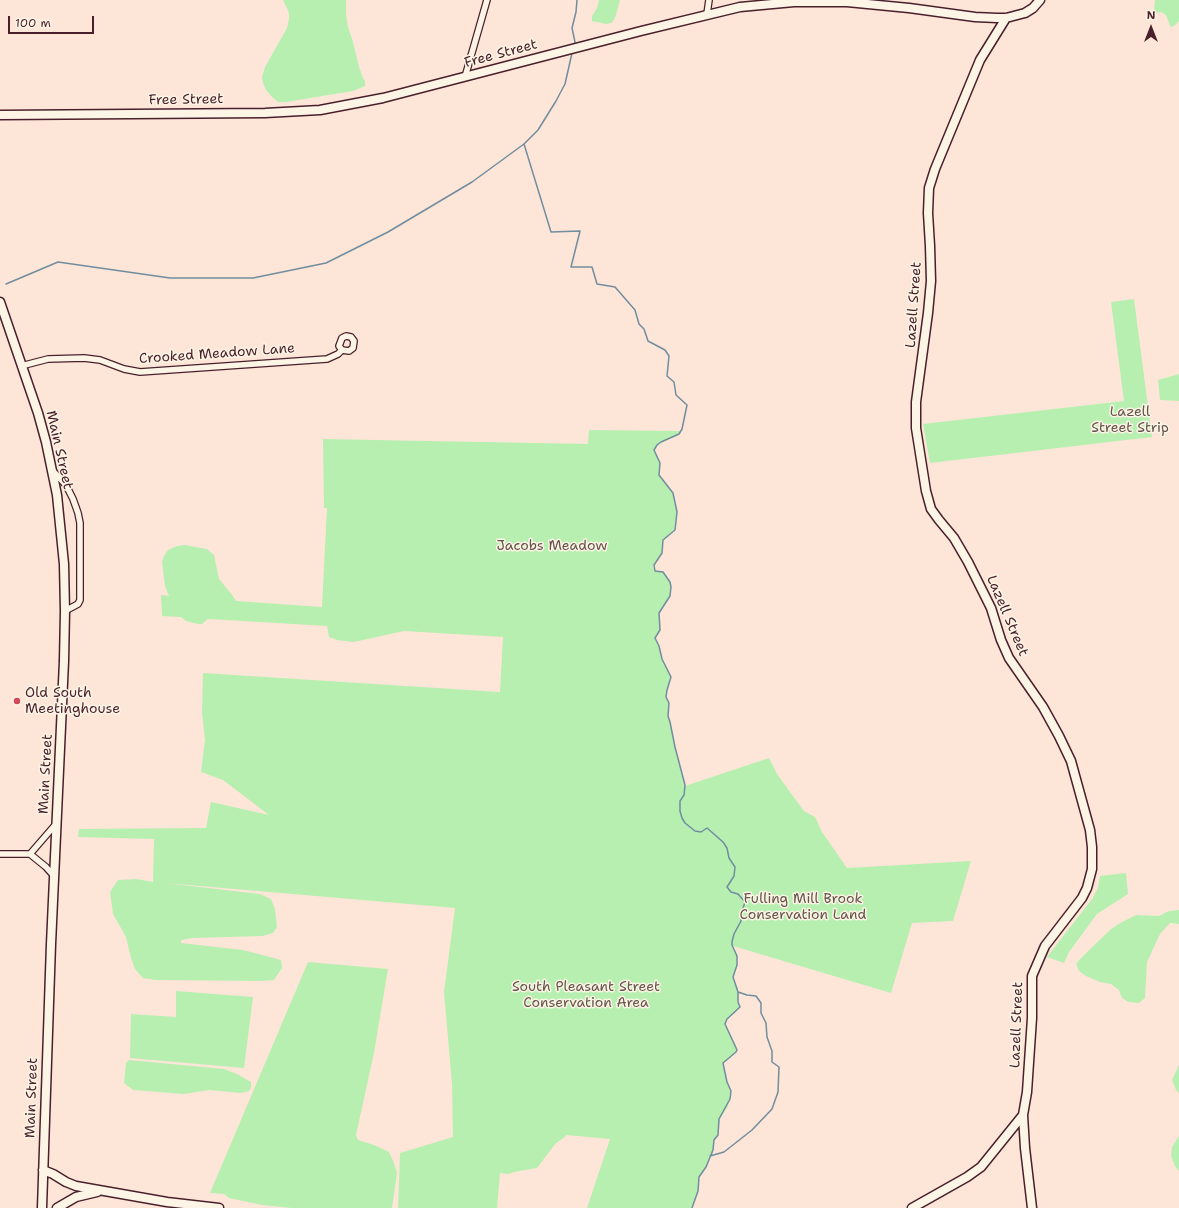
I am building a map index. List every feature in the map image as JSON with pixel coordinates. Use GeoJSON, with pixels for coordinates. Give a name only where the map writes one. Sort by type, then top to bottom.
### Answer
{"type":"FeatureCollection","features":[{"type":"Feature","properties":{"kind":"street"},"geometry":{"type":"LineString","coordinates":[[465,77],[487,0]]}},
{"type":"Feature","properties":{"kind":"street"},"geometry":{"type":"LineString","coordinates":[[707,14],[709,0]]}},
{"type":"Feature","properties":{"kind":"street"},"geometry":{"type":"LineString","coordinates":[[1006,18],[1025,13],[1033,8],[1040,0]]}},
{"type":"Feature","properties":{"kind":"street","name":"Free Street"},"geometry":{"type":"LineString","coordinates":[[0,115],[303,111],[331,108],[364,102],[465,77],[707,14],[754,6],[811,2],[865,4],[985,18],[1006,18]]}},
{"type":"Feature","properties":{"kind":"street","name":"Lazell Street"},"geometry":{"type":"LineString","coordinates":[[912,1208],[968,1177],[981,1167],[1023,1115],[1027,1092],[1032,1018],[1032,976],[1045,946],[1082,898],[1091,878],[1092,868],[1090,830],[1074,769],[1060,736],[1043,707],[1009,658],[1001,640],[991,608],[968,562],[954,538],[931,508],[926,491],[916,428],[916,402],[931,281],[928,213],[929,188],[935,169],[980,60],[1006,18]]}},
{"type":"Feature","properties":{"kind":"street","name":"Main Street"},"geometry":{"type":"LineString","coordinates":[[0,302],[42,428],[52,470],[60,520],[64,564],[65,610],[42,1208]]}},
{"type":"Feature","properties":{"kind":"street","name":"Crooked Meadow Lane"},"geometry":{"type":"LineString","coordinates":[[21,366],[48,359],[91,358],[109,362],[132,372],[140,372],[327,359],[338,354],[342,350]]}},
{"type":"Feature","properties":{"kind":"street"},"geometry":{"type":"LineString","coordinates":[[52,470],[66,486],[73,499],[80,523],[80,600],[78,604],[65,610]]}},
{"type":"Feature","properties":{"kind":"street"},"geometry":{"type":"LineString","coordinates":[[30,854],[56,824]]}},
{"type":"Feature","properties":{"kind":"street"},"geometry":{"type":"LineString","coordinates":[[0,854],[30,854],[54,876]]}},
{"type":"Feature","properties":{"kind":"street"},"geometry":{"type":"LineString","coordinates":[[1023,1115],[1032,1208]]}},
{"type":"Feature","properties":{"kind":"street"},"geometry":{"type":"LineString","coordinates":[[43,1170],[76,1186],[167,1202],[219,1208]]}},
{"type":"Feature","properties":{"kind":"street"},"geometry":{"type":"LineString","coordinates":[[66,1182],[72,1199]]}},
{"type":"Feature","properties":{"kind":"street"},"geometry":{"type":"LineString","coordinates":[[57,1208],[72,1199],[90,1192],[108,1191]]}},
{"type":"Feature","properties":{"kind":"green space"},"geometry":{"type":"Polygon","coordinates":[[[283,0],[346,0],[348,27],[359,67],[365,81],[365,86],[353,91],[286,102],[278,102],[272,97],[266,90],[262,77],[265,67],[287,28],[289,13],[283,0]]]}},
{"type":"Feature","properties":{"kind":"green space"},"geometry":{"type":"Polygon","coordinates":[[[599,0],[620,0],[616,15],[611,23],[606,24],[592,21],[592,16],[597,8],[599,0]]]}},
{"type":"Feature","properties":{"kind":"green space"},"geometry":{"type":"Polygon","coordinates":[[[1155,0],[1179,0],[1179,21],[1174,26],[1170,26],[1166,15],[1161,12],[1156,13],[1154,11],[1155,0]]]}},
{"type":"Feature","properties":{"kind":"green space","name":"Lazell Street Strip"},"geometry":{"type":"Polygon","coordinates":[[[1134,299],[1152,437],[930,463],[923,424],[1124,401],[1111,302],[1134,299]]]}},
{"type":"Feature","properties":{"kind":"green space"},"geometry":{"type":"Polygon","coordinates":[[[1179,374],[1179,401],[1160,400],[1158,380],[1179,374]]]}},
{"type":"Feature","properties":{"kind":"green space"},"geometry":{"type":"Polygon","coordinates":[[[589,430],[680,431],[678,435],[659,444],[654,450],[660,463],[659,475],[673,493],[677,512],[675,530],[663,540],[662,553],[653,567],[655,571],[663,572],[671,583],[670,596],[659,613],[660,630],[655,638],[659,646],[662,659],[671,677],[666,695],[669,703],[668,716],[685,786],[769,758],[777,774],[804,811],[815,817],[822,832],[847,868],[971,861],[953,921],[912,923],[891,993],[733,946],[737,956],[737,965],[733,977],[738,989],[738,1002],[740,1006],[736,1012],[727,1019],[725,1024],[737,1051],[723,1064],[731,1094],[728,1106],[720,1119],[718,1135],[714,1140],[713,1150],[706,1167],[699,1177],[698,1191],[692,1208],[587,1208],[610,1139],[566,1135],[556,1143],[537,1168],[509,1174],[500,1173],[497,1208],[398,1208],[400,1153],[453,1137],[452,1084],[444,992],[455,908],[165,883],[260,894],[271,899],[275,909],[277,927],[273,933],[263,936],[193,938],[181,940],[181,943],[243,950],[281,960],[282,968],[274,980],[261,981],[156,980],[143,978],[135,969],[126,937],[113,914],[110,892],[118,880],[136,879],[153,882],[154,839],[78,837],[79,829],[206,828],[211,802],[269,815],[223,780],[201,772],[205,740],[202,713],[203,673],[500,692],[503,637],[404,631],[354,642],[337,640],[329,637],[327,626],[208,619],[202,624],[198,624],[186,621],[181,617],[162,616],[161,595],[169,596],[165,586],[162,562],[168,550],[177,546],[185,545],[207,549],[214,555],[219,579],[236,601],[322,607],[327,508],[324,508],[323,439],[588,444],[589,430]]]}},
{"type":"Feature","properties":{"kind":"green space"},"geometry":{"type":"Polygon","coordinates":[[[1126,873],[1128,894],[1097,914],[1069,952],[1064,963],[1047,957],[1092,899],[1098,888],[1100,876],[1126,873]]]}},
{"type":"Feature","properties":{"kind":"green space"},"geometry":{"type":"Polygon","coordinates":[[[1179,910],[1179,924],[1170,923],[1160,934],[1147,962],[1145,998],[1139,1003],[1128,1002],[1122,998],[1119,990],[1111,984],[1100,982],[1079,971],[1076,964],[1081,958],[1111,929],[1122,922],[1136,915],[1159,916],[1169,911],[1179,910]]]}},
{"type":"Feature","properties":{"kind":"green space"},"geometry":{"type":"Polygon","coordinates":[[[308,962],[388,969],[374,1053],[356,1135],[358,1140],[389,1152],[397,1173],[392,1208],[292,1208],[262,1205],[229,1198],[224,1194],[210,1193],[308,962]]]}},
{"type":"Feature","properties":{"kind":"green space"},"geometry":{"type":"Polygon","coordinates":[[[176,991],[253,997],[244,1068],[130,1058],[131,1014],[176,1017],[176,991]]]}},
{"type":"Feature","properties":{"kind":"green space"},"geometry":{"type":"Polygon","coordinates":[[[129,1060],[224,1069],[251,1082],[251,1088],[249,1091],[241,1093],[209,1090],[184,1094],[133,1090],[124,1083],[126,1063],[129,1060]]]}},
{"type":"Feature","properties":{"kind":"green space"},"geometry":{"type":"Polygon","coordinates":[[[1179,1065],[1179,1093],[1176,1090],[1172,1080],[1179,1065]]]}},
{"type":"Feature","properties":{"kind":"green space"},"geometry":{"type":"Polygon","coordinates":[[[1179,1136],[1179,1171],[1171,1156],[1172,1147],[1179,1136]]]}},
{"type":"Feature","properties":{"kind":"waterway"},"geometry":{"type":"LineString","coordinates":[[574,45],[575,42],[572,28],[577,0]]}},
{"type":"Feature","properties":{"kind":"waterway"},"geometry":{"type":"LineString","coordinates":[[6,284],[58,262],[170,278],[253,278],[326,263],[388,232],[472,182],[524,144],[538,130],[565,84],[572,53]]}},
{"type":"Feature","properties":{"kind":"waterway"},"geometry":{"type":"LineString","coordinates":[[524,144],[551,232],[580,231],[571,267],[592,267],[597,284],[615,287],[635,310],[639,324],[644,329],[648,341],[665,350],[669,356],[667,376],[674,382],[676,395],[687,405],[682,429],[679,434],[661,442],[654,450],[660,463],[659,475],[673,493],[677,512],[675,530],[663,540],[662,553],[654,565],[655,571],[663,572],[670,582],[671,587],[670,596],[659,613],[660,630],[655,638],[659,646],[662,659],[671,677],[666,697],[669,703],[668,716],[685,785],[684,795],[680,801],[682,818],[685,823],[695,831],[701,832],[707,828],[723,842],[727,848],[729,858],[735,867],[734,876],[727,887],[731,892],[738,894],[745,902],[741,915],[741,921],[734,934],[732,942],[737,956],[737,965],[733,977],[738,992],[738,1002],[740,1007],[727,1019],[725,1024],[737,1050],[723,1063],[727,1082],[731,1091],[730,1099],[719,1119],[718,1135],[714,1140],[713,1150],[706,1167],[699,1177],[698,1191],[692,1208]]}},
{"type":"Feature","properties":{"kind":"waterway"},"geometry":{"type":"LineString","coordinates":[[710,1156],[724,1152],[752,1130],[772,1109],[778,1092],[779,1067],[772,1062],[772,1051],[767,1037],[766,1023],[761,1013],[761,1003],[756,996],[738,992]]}},
{"type":"Feature","properties":{"kind":"place","name":"Old South Meetinghouse"},"geometry":{"type":"Point","coordinates":[17,701]}},
{"type":"Feature","properties":{"kind":"park label","name":"Jacobs Meadow"},"geometry":{"type":"Point","coordinates":[552,546]}},
{"type":"Feature","properties":{"kind":"park label","name":"Fulling Mill Brook Conservation Land"},"geometry":{"type":"Point","coordinates":[803,908]}},
{"type":"Feature","properties":{"kind":"park label","name":"South Pleasant Street Conservation Area"},"geometry":{"type":"Point","coordinates":[586,996]}}]}
